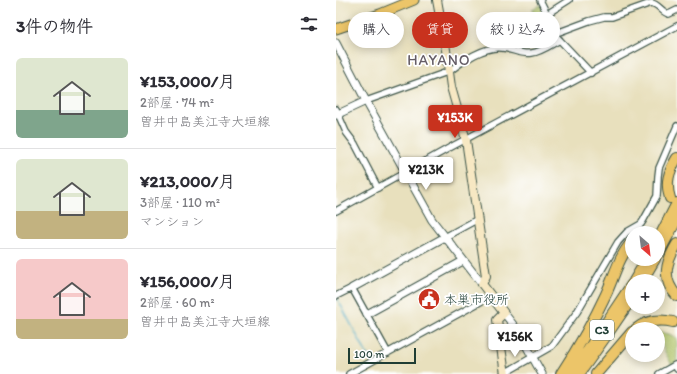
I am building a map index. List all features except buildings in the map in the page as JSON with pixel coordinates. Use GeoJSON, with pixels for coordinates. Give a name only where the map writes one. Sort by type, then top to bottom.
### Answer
{"type":"FeatureCollection","features":[{"type":"Feature","properties":{"kind":"highway"},"geometry":{"type":"LineString","coordinates":[[336,29],[380,14],[414,0]]}},
{"type":"Feature","properties":{"kind":"highway"},"geometry":{"type":"LineString","coordinates":[[664,226],[674,200],[669,192],[668,178],[670,170],[677,158]]}},
{"type":"Feature","properties":{"kind":"highway"},"geometry":{"type":"LineString","coordinates":[[665,241],[677,219]]}},
{"type":"Feature","properties":{"kind":"highway"},"geometry":{"type":"LineString","coordinates":[[677,244],[669,260],[667,275],[670,287],[677,296]]}},
{"type":"Feature","properties":{"kind":"highway"},"geometry":{"type":"LineString","coordinates":[[560,374],[590,326],[625,252]]}},
{"type":"Feature","properties":{"kind":"highway","name":"C3"},"geometry":{"type":"LineString","coordinates":[[569,374],[592,344],[625,294]]}},
{"type":"Feature","properties":{"kind":"highway","name":"C3"},"geometry":{"type":"LineString","coordinates":[[579,374],[625,308]]}},
{"type":"Feature","properties":{"kind":"highway"},"geometry":{"type":"LineString","coordinates":[[648,322],[673,322]]}},
{"type":"Feature","properties":{"kind":"highway"},"geometry":{"type":"LineString","coordinates":[[596,374],[625,340]]}},
{"type":"Feature","properties":{"kind":"main road"},"geometry":{"type":"LineString","coordinates":[[437,0],[454,98],[466,140],[486,276],[482,284],[504,313],[497,320],[504,374]]}},
{"type":"Feature","properties":{"kind":"street"},"geometry":{"type":"LineString","coordinates":[[540,0],[546,12]]}},
{"type":"Feature","properties":{"kind":"street"},"geometry":{"type":"LineString","coordinates":[[550,12],[569,0]]}},
{"type":"Feature","properties":{"kind":"street"},"geometry":{"type":"LineString","coordinates":[[560,32],[604,17],[612,17],[649,2],[657,4],[664,13],[669,14],[677,10]]}},
{"type":"Feature","properties":{"kind":"street"},"geometry":{"type":"LineString","coordinates":[[336,211],[451,147],[677,26]]}},
{"type":"Feature","properties":{"kind":"street"},"geometry":{"type":"LineString","coordinates":[[560,40],[591,73]]}},
{"type":"Feature","properties":{"kind":"street"},"geometry":{"type":"LineString","coordinates":[[336,43],[426,210],[463,261],[482,284]]}},
{"type":"Feature","properties":{"kind":"street"},"geometry":{"type":"LineString","coordinates":[[378,188],[355,144],[346,132],[337,113],[450,71],[460,63],[490,49],[502,48],[522,54],[533,53],[543,48]]}},
{"type":"Feature","properties":{"kind":"street"},"geometry":{"type":"LineString","coordinates":[[504,374],[552,346],[577,312],[618,242],[627,232],[641,224],[657,196],[659,168],[677,126]]}},
{"type":"Feature","properties":{"kind":"street"},"geometry":{"type":"LineString","coordinates":[[336,296],[478,219]]}},
{"type":"Feature","properties":{"kind":"street"},"geometry":{"type":"LineString","coordinates":[[367,314],[463,261]]}},
{"type":"Feature","properties":{"kind":"street"},"geometry":{"type":"LineString","coordinates":[[352,288],[388,353]]}},
{"type":"Feature","properties":{"kind":"street"},"geometry":{"type":"LineString","coordinates":[[349,374],[491,296]]}},
{"type":"Feature","properties":{"kind":"street"},"geometry":{"type":"LineString","coordinates":[[504,313],[518,331],[542,374]]}},
{"type":"Feature","properties":{"kind":"street"},"geometry":{"type":"LineString","coordinates":[[658,374],[675,365],[677,369]]}},
{"type":"Feature","properties":{"kind":"green space"},"geometry":{"type":"Polygon","coordinates":[[[541,5],[544,12],[533,12],[532,9],[541,5]]]}},
{"type":"Feature","properties":{"kind":"green space"},"geometry":{"type":"Polygon","coordinates":[[[665,333],[677,338],[677,363],[672,365],[665,352],[665,333]]]}},
{"type":"Feature","properties":{"kind":"waterway"},"geometry":{"type":"LineString","coordinates":[[337,298],[370,360]]}},
{"type":"Feature","properties":{"kind":"place","name":"本巣市役所"},"geometry":{"type":"Point","coordinates":[429,299]}},
{"type":"Feature","properties":{"kind":"district","name":"HAYANO"},"geometry":{"type":"Point","coordinates":[439,60]}}]}
